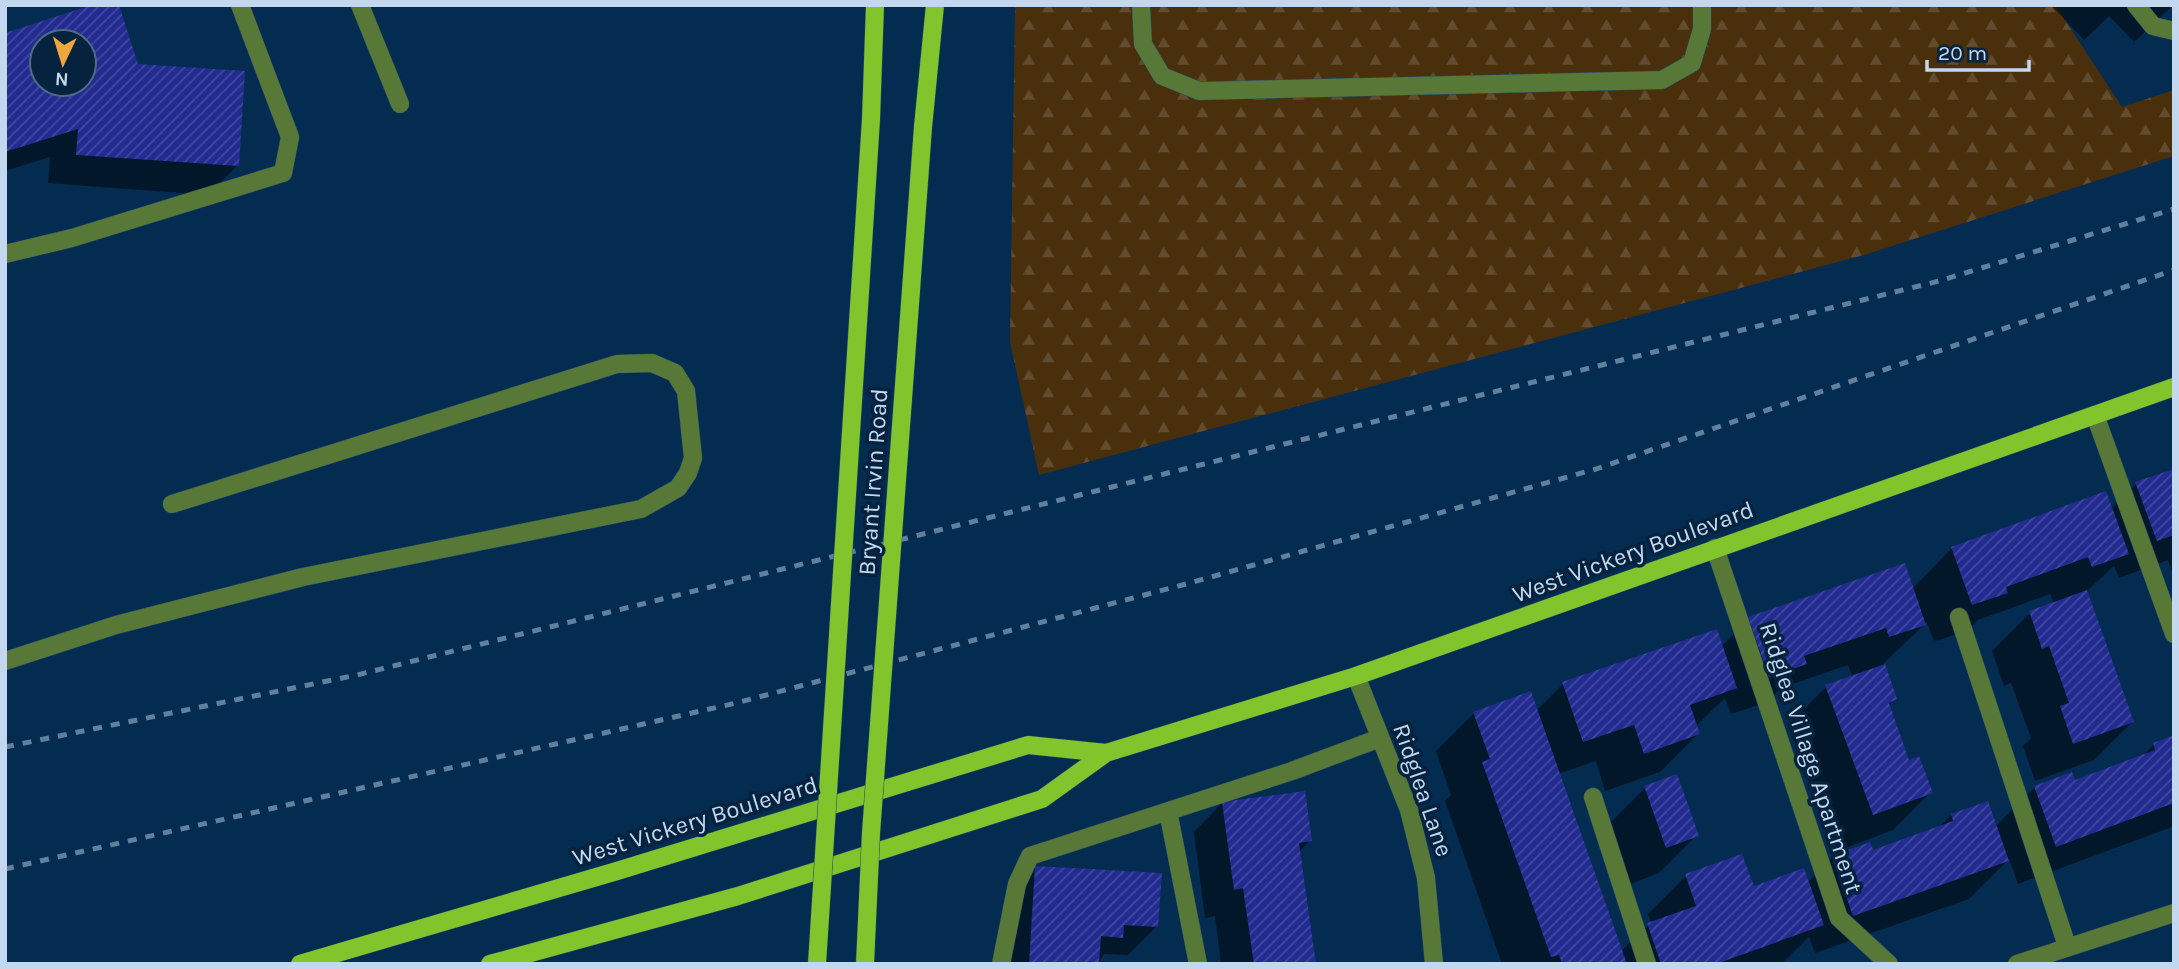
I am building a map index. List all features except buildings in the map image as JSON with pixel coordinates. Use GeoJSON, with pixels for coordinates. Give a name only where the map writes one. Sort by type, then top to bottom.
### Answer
{"type":"FeatureCollection","features":[{"type":"Feature","properties":{"kind":"main road","name":"Bryant Irvin Road"},"geometry":{"type":"LineString","coordinates":[[817,964],[871,118],[875,5]]}},
{"type":"Feature","properties":{"kind":"main road","name":"Bryant Irvin Road"},"geometry":{"type":"LineString","coordinates":[[865,964],[871,833],[923,127],[935,5]]}},
{"type":"Feature","properties":{"kind":"main road","name":"West Vickery Boulevard"},"geometry":{"type":"LineString","coordinates":[[490,964],[637,921],[738,896],[1042,799],[1106,753],[1356,676],[2174,387]]}},
{"type":"Feature","properties":{"kind":"main road","name":"West Vickery Boulevard"},"geometry":{"type":"LineString","coordinates":[[300,964],[1028,746],[1106,753]]}},
{"type":"Feature","properties":{"kind":"main road"},"geometry":{"type":"LineString","coordinates":[[520,964],[637,921]]}},
{"type":"Feature","properties":{"kind":"street"},"geometry":{"type":"LineString","coordinates":[[5,254],[72,238],[282,173],[290,137],[240,5]]}},
{"type":"Feature","properties":{"kind":"street"},"geometry":{"type":"LineString","coordinates":[[360,5],[400,104]]}},
{"type":"Feature","properties":{"kind":"street"},"geometry":{"type":"LineString","coordinates":[[1141,5],[1143,44],[1162,76],[1199,91],[1662,80],[1692,63],[1702,29],[1702,5]]}},
{"type":"Feature","properties":{"kind":"street"},"geometry":{"type":"LineString","coordinates":[[2136,5],[2153,26],[2174,31]]}},
{"type":"Feature","properties":{"kind":"street"},"geometry":{"type":"LineString","coordinates":[[5,661],[116,625],[303,577],[641,509],[678,488],[688,473],[692,458],[686,391],[675,373],[652,363],[617,364],[172,504]]}},
{"type":"Feature","properties":{"kind":"street"},"geometry":{"type":"LineString","coordinates":[[2095,415],[2174,634]]}},
{"type":"Feature","properties":{"kind":"street","name":"Ridglea Village Apartment"},"geometry":{"type":"LineString","coordinates":[[1715,548],[1839,918],[1889,964]]}},
{"type":"Feature","properties":{"kind":"street"},"geometry":{"type":"LineString","coordinates":[[1959,617],[2067,946]]}},
{"type":"Feature","properties":{"kind":"street","name":"Ridglea Lane"},"geometry":{"type":"LineString","coordinates":[[1356,676],[1409,810],[1426,878],[1434,964]]}},
{"type":"Feature","properties":{"kind":"street"},"geometry":{"type":"LineString","coordinates":[[1001,964],[1017,884],[1030,856],[1292,771],[1380,738]]}},
{"type":"Feature","properties":{"kind":"street"},"geometry":{"type":"LineString","coordinates":[[1593,797],[1647,964]]}},
{"type":"Feature","properties":{"kind":"street"},"geometry":{"type":"LineString","coordinates":[[1168,811],[1198,964]]}},
{"type":"Feature","properties":{"kind":"street"},"geometry":{"type":"LineString","coordinates":[[2017,964],[2174,913]]}},
{"type":"Feature","properties":{"kind":"green space"},"geometry":{"type":"Polygon","coordinates":[[[1015,5],[2055,5],[2122,107],[2174,90],[2174,156],[1864,255],[1039,475],[1010,342],[1015,5]]]}},
{"type":"Feature","properties":{"kind":"railway"},"geometry":{"type":"LineString","coordinates":[[5,747],[357,675],[1939,281],[2174,209]]}},
{"type":"Feature","properties":{"kind":"railway"},"geometry":{"type":"LineString","coordinates":[[5,869],[736,703],[1186,584],[1596,469],[2174,270]]}}]}
